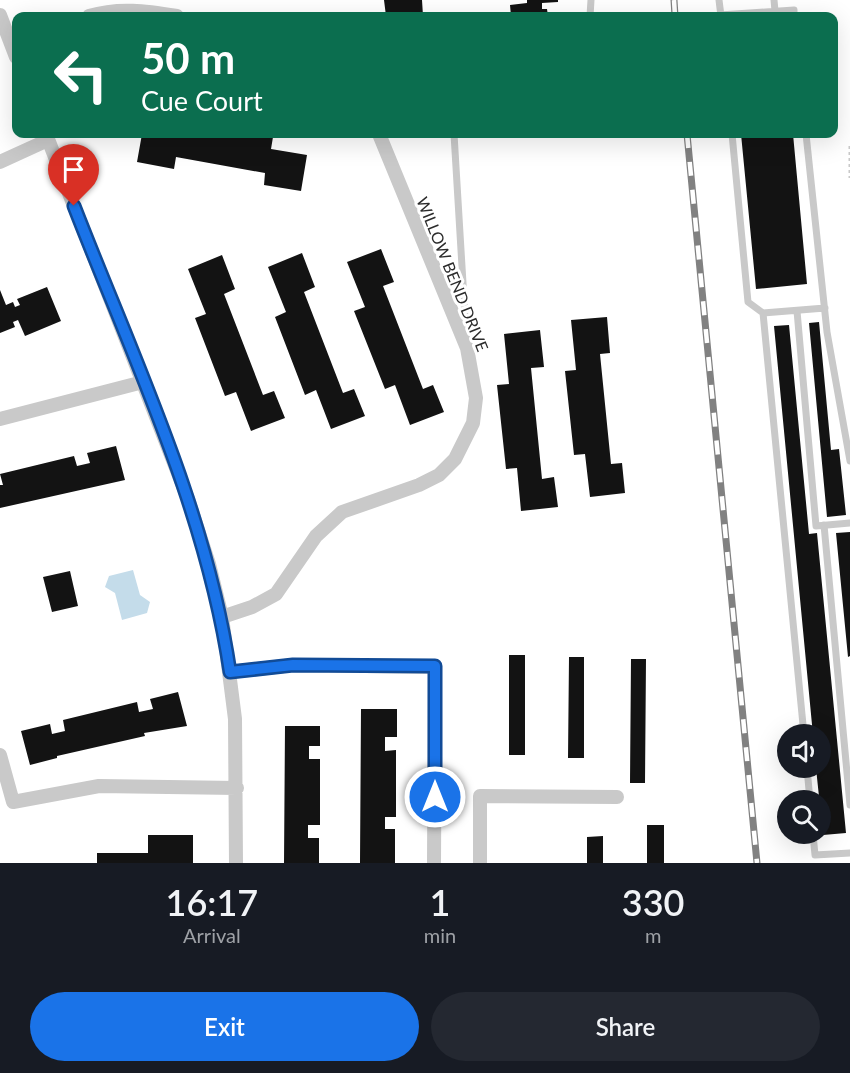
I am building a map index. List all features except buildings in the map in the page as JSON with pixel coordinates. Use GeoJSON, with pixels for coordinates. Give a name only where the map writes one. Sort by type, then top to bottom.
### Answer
{"type":"FeatureCollection","features":[{"type":"Feature","properties":{"kind":"street"},"geometry":{"type":"LineString","coordinates":[[104,12],[135,9],[153,12]]}},
{"type":"Feature","properties":{"kind":"street"},"geometry":{"type":"LineString","coordinates":[[0,15],[12,42]]}},
{"type":"Feature","properties":{"kind":"street"},"geometry":{"type":"LineString","coordinates":[[0,162],[45,138]]}},
{"type":"Feature","properties":{"kind":"street"},"geometry":{"type":"LineString","coordinates":[[47,138],[188,499],[222,617],[230,672],[237,788],[236,863]]}},
{"type":"Feature","properties":{"kind":"street","name":"WILLOW BEND DRIVE"},"geometry":{"type":"LineString","coordinates":[[222,617],[252,607],[276,594],[316,536],[342,512],[419,485],[439,475],[455,459],[466,440],[474,415],[473,373],[466,348],[381,138]]}},
{"type":"Feature","properties":{"kind":"street"},"geometry":{"type":"LineString","coordinates":[[0,419],[143,382]]}},
{"type":"Feature","properties":{"kind":"street"},"geometry":{"type":"LineString","coordinates":[[230,672],[293,665],[435,666],[434,863]]}},
{"type":"Feature","properties":{"kind":"street"},"geometry":{"type":"LineString","coordinates":[[0,755],[13,802],[99,786],[237,788]]}},
{"type":"Feature","properties":{"kind":"street"},"geometry":{"type":"LineString","coordinates":[[480,863],[480,796],[617,797]]}},
{"type":"Feature","properties":{"kind":"lane"},"geometry":{"type":"LineString","coordinates":[[774,0],[775,11]]}},
{"type":"Feature","properties":{"kind":"lane"},"geometry":{"type":"LineString","coordinates":[[764,12],[794,10],[794,12]]}},
{"type":"Feature","properties":{"kind":"lane"},"geometry":{"type":"LineString","coordinates":[[454,138],[466,348]]}},
{"type":"Feature","properties":{"kind":"lane"},"geometry":{"type":"LineString","coordinates":[[732,138],[748,302],[763,313],[825,308]]}},
{"type":"Feature","properties":{"kind":"lane"},"geometry":{"type":"LineString","coordinates":[[806,138],[825,308],[850,461]]}},
{"type":"Feature","properties":{"kind":"lane"},"geometry":{"type":"LineString","coordinates":[[797,310],[816,526],[850,523]]}},
{"type":"Feature","properties":{"kind":"lane"},"geometry":{"type":"LineString","coordinates":[[763,313],[803,724]]}},
{"type":"Feature","properties":{"kind":"lane"},"geometry":{"type":"LineString","coordinates":[[824,525],[850,805]]}},
{"type":"Feature","properties":{"kind":"lane"},"geometry":{"type":"LineString","coordinates":[[814,844],[815,855],[850,853]]}},
{"type":"Feature","properties":{"kind":"path"},"geometry":{"type":"LineString","coordinates":[[850,146],[850,178]]}},
{"type":"Feature","properties":{"kind":"water"},"geometry":{"type":"Polygon","coordinates":[[[133,570],[140,595],[150,602],[147,613],[122,620],[115,593],[105,587],[109,576],[133,570]]]}},
{"type":"Feature","properties":{"kind":"railway"},"geometry":{"type":"LineString","coordinates":[[674,0],[675,12]]}},
{"type":"Feature","properties":{"kind":"railway"},"geometry":{"type":"LineString","coordinates":[[687,138],[757,863]]}},
{"type":"Feature","properties":{"kind":"route"},"geometry":{"type":"LineString","coordinates":[[74,206],[188,499],[209,564],[222,617],[230,672],[293,665],[435,666],[435,797]]}}]}
